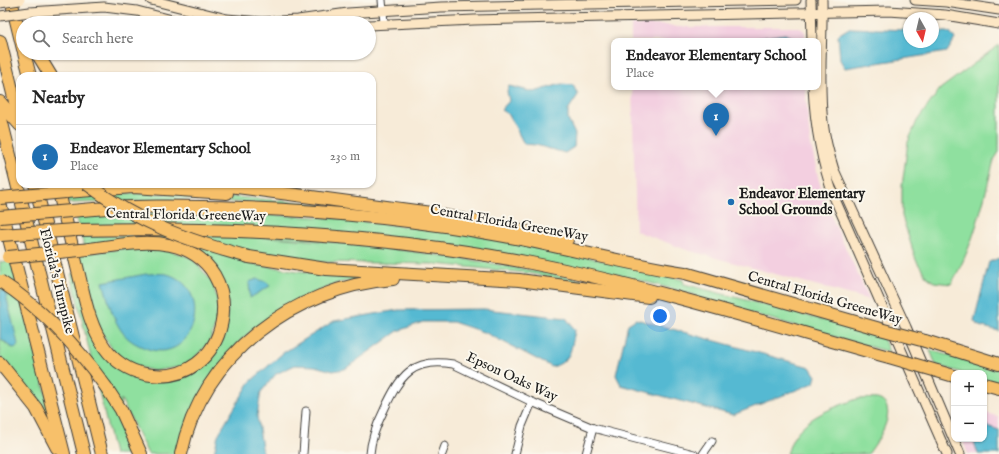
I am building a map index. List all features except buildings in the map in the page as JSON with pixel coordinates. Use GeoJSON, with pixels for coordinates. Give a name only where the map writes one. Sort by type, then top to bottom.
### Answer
{"type":"FeatureCollection","features":[{"type":"Feature","properties":{"kind":"highway"},"geometry":{"type":"LineString","coordinates":[[12,0],[16,18]]}},
{"type":"Feature","properties":{"kind":"highway"},"geometry":{"type":"LineString","coordinates":[[15,0],[21,16]]}},
{"type":"Feature","properties":{"kind":"highway"},"geometry":{"type":"LineString","coordinates":[[0,41],[16,107]]}},
{"type":"Feature","properties":{"kind":"highway"},"geometry":{"type":"LineString","coordinates":[[26,60],[29,72]]}},
{"type":"Feature","properties":{"kind":"highway"},"geometry":{"type":"LineString","coordinates":[[41,60],[49,72]]}},
{"type":"Feature","properties":{"kind":"highway"},"geometry":{"type":"LineString","coordinates":[[0,102],[16,119]]}},
{"type":"Feature","properties":{"kind":"highway","name":"Florida's Turnpike"},"geometry":{"type":"LineString","coordinates":[[0,115],[16,180]]}},
{"type":"Feature","properties":{"kind":"highway","name":"Florida's Turnpike"},"geometry":{"type":"LineString","coordinates":[[18,188],[84,454]]}},
{"type":"Feature","properties":{"kind":"highway","name":"Florida's Turnpike"},"geometry":{"type":"LineString","coordinates":[[36,188],[102,454]]}},
{"type":"Feature","properties":{"kind":"highway"},"geometry":{"type":"LineString","coordinates":[[4,258],[73,251],[80,250],[135,244],[156,243],[179,247],[199,259],[217,280],[224,310],[220,331],[207,354],[193,366],[182,371],[157,376],[128,368],[110,354],[97,334],[88,312],[73,251],[58,188]]}},
{"type":"Feature","properties":{"kind":"highway"},"geometry":{"type":"LineString","coordinates":[[93,188],[142,220],[179,236],[249,257],[326,269],[440,274],[519,280],[621,293],[715,308]]}},
{"type":"Feature","properties":{"kind":"highway"},"geometry":{"type":"LineString","coordinates":[[0,198],[107,188]]}},
{"type":"Feature","properties":{"kind":"highway"},"geometry":{"type":"LineString","coordinates":[[165,188],[361,204]]}},
{"type":"Feature","properties":{"kind":"highway"},"geometry":{"type":"LineString","coordinates":[[243,188],[431,213],[537,233],[577,242],[685,273]]}},
{"type":"Feature","properties":{"kind":"highway"},"geometry":{"type":"LineString","coordinates":[[0,203],[64,454]]}},
{"type":"Feature","properties":{"kind":"highway","name":"Central Florida GreeneWay"},"geometry":{"type":"LineString","coordinates":[[0,217],[108,207],[200,206],[292,210],[353,215],[429,224],[505,236],[685,273],[925,341],[999,364]]}},
{"type":"Feature","properties":{"kind":"highway","name":"Central Florida GreeneWay"},"geometry":{"type":"LineString","coordinates":[[1,235],[76,230],[170,228],[298,233],[382,240],[531,263],[620,283],[715,308],[951,375]]}},
{"type":"Feature","properties":{"kind":"highway"},"geometry":{"type":"LineString","coordinates":[[181,454],[192,418],[207,389],[225,363],[247,340],[265,325],[286,311],[311,298],[339,288],[367,281],[440,274]]}},
{"type":"Feature","properties":{"kind":"highway"},"geometry":{"type":"LineString","coordinates":[[0,281],[37,307],[63,332],[86,359],[121,410],[141,454]]}},
{"type":"Feature","properties":{"kind":"highway"},"geometry":{"type":"LineString","coordinates":[[0,363],[36,408],[49,431],[59,454]]}},
{"type":"Feature","properties":{"kind":"highway"},"geometry":{"type":"LineString","coordinates":[[987,385],[999,388]]}},
{"type":"Feature","properties":{"kind":"main road"},"geometry":{"type":"LineString","coordinates":[[0,3],[20,0]]}},
{"type":"Feature","properties":{"kind":"main road"},"geometry":{"type":"LineString","coordinates":[[151,0],[215,16]]}},
{"type":"Feature","properties":{"kind":"main road"},"geometry":{"type":"LineString","coordinates":[[322,16],[383,10],[796,0]]}},
{"type":"Feature","properties":{"kind":"main road"},"geometry":{"type":"LineString","coordinates":[[811,0],[812,38]]}},
{"type":"Feature","properties":{"kind":"main road"},"geometry":{"type":"LineString","coordinates":[[822,0],[821,94],[823,122],[827,146],[834,170],[906,327],[960,454]]}},
{"type":"Feature","properties":{"kind":"main road"},"geometry":{"type":"LineString","coordinates":[[914,0],[952,3],[999,10]]}},
{"type":"Feature","properties":{"kind":"main road"},"geometry":{"type":"LineString","coordinates":[[0,16],[30,12],[104,7],[138,10],[159,16]]}},
{"type":"Feature","properties":{"kind":"main road"},"geometry":{"type":"LineString","coordinates":[[376,24],[812,12],[917,12],[999,24]]}},
{"type":"Feature","properties":{"kind":"main road"},"geometry":{"type":"LineString","coordinates":[[813,90],[815,122],[825,172],[834,197],[947,454]]}},
{"type":"Feature","properties":{"kind":"street"},"geometry":{"type":"LineString","coordinates":[[382,0],[384,23]]}},
{"type":"Feature","properties":{"kind":"street","name":"Epson Oaks Way"},"geometry":{"type":"LineString","coordinates":[[370,454],[374,430],[394,388],[404,375],[427,363],[442,362],[453,364],[532,402],[593,428],[694,454]]}},
{"type":"Feature","properties":{"kind":"street"},"geometry":{"type":"LineString","coordinates":[[515,454],[522,426],[532,402]]}},
{"type":"Feature","properties":{"kind":"street"},"geometry":{"type":"LineString","coordinates":[[303,454],[306,411]]}},
{"type":"Feature","properties":{"kind":"street"},"geometry":{"type":"LineString","coordinates":[[586,454],[593,428]]}},
{"type":"Feature","properties":{"kind":"street"},"geometry":{"type":"LineString","coordinates":[[703,454],[712,441]]}},
{"type":"Feature","properties":{"kind":"street"},"geometry":{"type":"LineString","coordinates":[[442,454],[445,446]]}},
{"type":"Feature","properties":{"kind":"shaded area"},"geometry":{"type":"Polygon","coordinates":[[[631,25],[667,25],[678,27],[800,27],[805,32],[805,38],[631,38],[631,25]]]}},
{"type":"Feature","properties":{"kind":"shaded area","name":"Endeavor Elementary School Grounds"},"geometry":{"type":"Polygon","coordinates":[[[632,90],[805,90],[810,140],[819,181],[834,223],[870,300],[687,250],[636,231],[632,90]]]}},
{"type":"Feature","properties":{"kind":"shaded area"},"geometry":{"type":"Polygon","coordinates":[[[987,413],[999,417],[999,454],[968,454],[963,442],[987,442],[987,413]]]}},
{"type":"Feature","properties":{"kind":"green space"},"geometry":{"type":"Polygon","coordinates":[[[999,45],[999,152],[994,160],[982,208],[972,239],[959,269],[951,284],[934,282],[926,276],[916,260],[902,216],[902,186],[908,142],[917,121],[940,89],[999,45]]]}},
{"type":"Feature","properties":{"kind":"green space"},"geometry":{"type":"Polygon","coordinates":[[[113,193],[218,196],[296,202],[322,206],[188,200],[68,203],[66,195],[113,193]]]}},
{"type":"Feature","properties":{"kind":"green space"},"geometry":{"type":"Polygon","coordinates":[[[211,212],[334,218],[478,235],[625,265],[683,280],[684,284],[882,335],[889,352],[696,298],[695,295],[616,274],[602,274],[462,247],[78,226],[75,213],[211,212]]]}},
{"type":"Feature","properties":{"kind":"green space"},"geometry":{"type":"Polygon","coordinates":[[[150,235],[267,237],[325,241],[446,256],[607,285],[607,288],[528,273],[436,264],[321,262],[286,258],[248,263],[298,271],[366,277],[338,283],[299,299],[259,324],[237,344],[176,454],[148,454],[121,399],[118,417],[136,454],[114,454],[71,274],[76,273],[103,350],[161,380],[219,345],[226,331],[228,303],[196,250],[84,246],[81,236],[150,235]]]}},
{"type":"Feature","properties":{"kind":"green space"},"geometry":{"type":"Polygon","coordinates":[[[138,247],[165,249],[192,258],[213,283],[220,312],[209,343],[191,361],[179,367],[154,371],[135,366],[115,353],[97,326],[78,254],[138,247]]]}},
{"type":"Feature","properties":{"kind":"green space"},"geometry":{"type":"Polygon","coordinates":[[[12,261],[56,432],[15,372],[0,356],[0,338],[10,347],[17,347],[5,291],[0,290],[0,262],[12,261]]]}},
{"type":"Feature","properties":{"kind":"green space"},"geometry":{"type":"Polygon","coordinates":[[[930,350],[999,370],[999,383],[987,380],[987,370],[953,370],[936,365],[930,350]]]}},
{"type":"Feature","properties":{"kind":"green space"},"geometry":{"type":"Polygon","coordinates":[[[857,399],[880,400],[886,406],[888,413],[884,428],[868,454],[787,454],[794,437],[806,423],[822,413],[857,399]]]}},
{"type":"Feature","properties":{"kind":"water"},"geometry":{"type":"Polygon","coordinates":[[[849,28],[903,30],[903,48],[939,48],[939,32],[950,32],[955,39],[947,52],[845,68],[840,60],[838,35],[849,28]]]}},
{"type":"Feature","properties":{"kind":"water"},"geometry":{"type":"Polygon","coordinates":[[[785,34],[792,37],[792,38],[759,38],[785,34]]]}},
{"type":"Feature","properties":{"kind":"water"},"geometry":{"type":"Polygon","coordinates":[[[561,84],[573,85],[578,95],[568,110],[568,120],[575,134],[574,147],[565,153],[536,145],[524,144],[509,115],[501,110],[509,101],[507,91],[509,86],[534,92],[561,84]]]}},
{"type":"Feature","properties":{"kind":"water"},"geometry":{"type":"Polygon","coordinates":[[[999,258],[999,331],[979,326],[974,321],[989,262],[999,258]]]}},
{"type":"Feature","properties":{"kind":"water"},"geometry":{"type":"Polygon","coordinates":[[[146,274],[167,274],[182,282],[191,293],[195,307],[194,322],[188,335],[178,345],[165,351],[145,348],[134,343],[125,336],[113,315],[103,282],[146,274]]]}},
{"type":"Feature","properties":{"kind":"water"},"geometry":{"type":"Polygon","coordinates":[[[257,279],[267,282],[270,286],[250,298],[249,282],[257,279]]]}},
{"type":"Feature","properties":{"kind":"water"},"geometry":{"type":"Polygon","coordinates":[[[0,290],[5,291],[18,344],[17,347],[13,348],[0,338],[0,290]]]}},
{"type":"Feature","properties":{"kind":"water"},"geometry":{"type":"Polygon","coordinates":[[[484,309],[566,318],[575,330],[570,353],[567,358],[552,367],[486,333],[453,322],[423,322],[398,331],[345,369],[333,371],[314,366],[295,365],[276,374],[261,392],[257,416],[263,454],[214,454],[218,435],[250,382],[283,353],[334,321],[398,310],[484,309]]]}},
{"type":"Feature","properties":{"kind":"water"},"geometry":{"type":"Polygon","coordinates":[[[636,319],[810,367],[816,376],[814,383],[733,415],[621,385],[616,375],[628,324],[636,319]]]}},
{"type":"Feature","properties":{"kind":"water"},"geometry":{"type":"Polygon","coordinates":[[[987,426],[999,430],[999,454],[978,454],[974,442],[987,442],[987,426]]]}},
{"type":"Feature","properties":{"kind":"place","name":"Endeavor Elementary School"},"geometry":{"type":"Point","coordinates":[716,136]}},
{"type":"Feature","properties":{"kind":"place","name":"Endeavor Elementary School Grounds"},"geometry":{"type":"Point","coordinates":[731,202]}}]}
